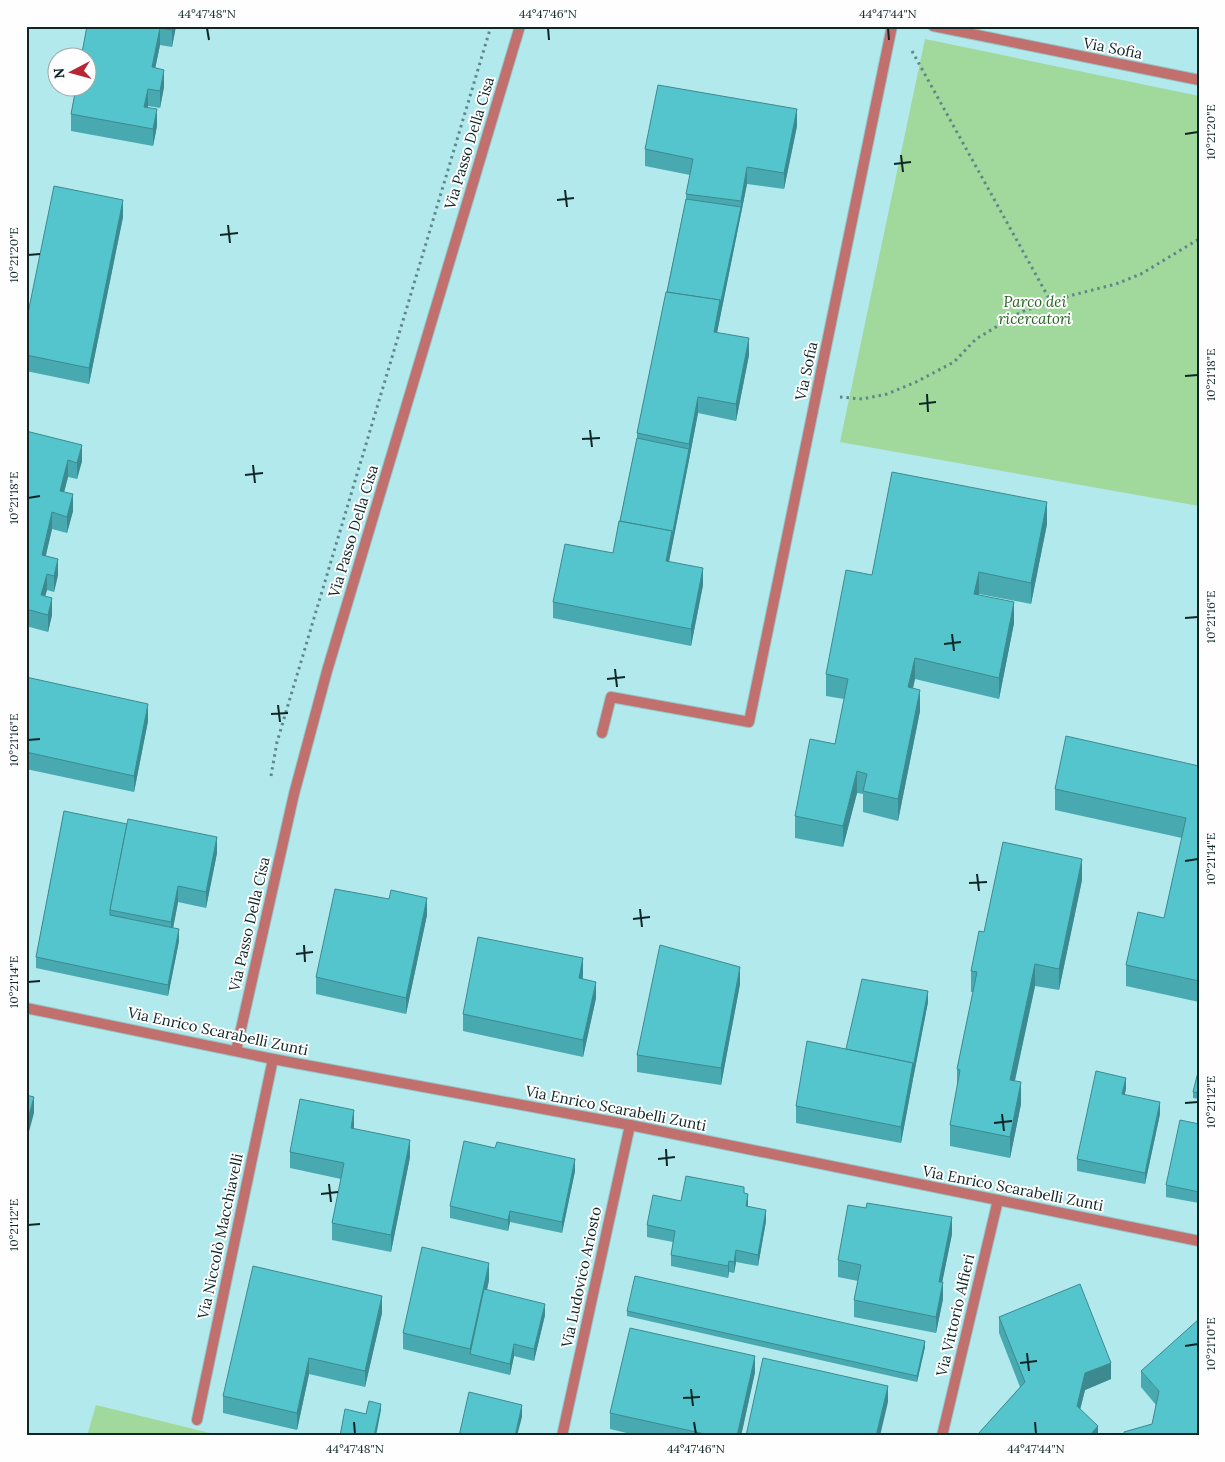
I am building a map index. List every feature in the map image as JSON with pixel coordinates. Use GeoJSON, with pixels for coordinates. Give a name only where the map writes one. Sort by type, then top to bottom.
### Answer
{"type":"FeatureCollection","features":[{"type":"Feature","properties":{"kind":"street","name":"Via Passo Della Cisa"},"geometry":{"type":"LineString","coordinates":[[236,1051],[294,794],[324,679],[520,26]]}},
{"type":"Feature","properties":{"kind":"street","name":"Via Sofia"},"geometry":{"type":"LineString","coordinates":[[602,733],[611,697],[749,722],[892,26]]}},
{"type":"Feature","properties":{"kind":"street","name":"Via Sofia"},"geometry":{"type":"LineString","coordinates":[[933,26],[1199,80]]}},
{"type":"Feature","properties":{"kind":"street","name":"Via Enrico Scarabelli Zunti"},"geometry":{"type":"LineString","coordinates":[[26,1008],[273,1059],[630,1125],[1199,1241]]}},
{"type":"Feature","properties":{"kind":"street","name":"Via Niccolò Macchiavelli"},"geometry":{"type":"LineString","coordinates":[[197,1420],[273,1059]]}},
{"type":"Feature","properties":{"kind":"street","name":"Via Ludovico Ariosto"},"geometry":{"type":"LineString","coordinates":[[562,1436],[630,1125]]}},
{"type":"Feature","properties":{"kind":"street","name":"Via Vittorio Alfieri"},"geometry":{"type":"LineString","coordinates":[[942,1436],[998,1200]]}},
{"type":"Feature","properties":{"kind":"path"},"geometry":{"type":"LineString","coordinates":[[277,742],[491,26]]}},
{"type":"Feature","properties":{"kind":"path"},"geometry":{"type":"LineString","coordinates":[[908,44],[1052,302]]}},
{"type":"Feature","properties":{"kind":"path"},"geometry":{"type":"LineString","coordinates":[[817,395],[862,399],[886,394],[954,362],[976,339],[1021,312],[1116,284],[1141,274],[1199,239]]}},
{"type":"Feature","properties":{"kind":"green space","name":"Parco dei ricercatori"},"geometry":{"type":"Polygon","coordinates":[[[925,39],[1199,96],[1199,506],[840,442],[925,39]]]}},
{"type":"Feature","properties":{"kind":"green space"},"geometry":{"type":"Polygon","coordinates":[[[96,1405],[222,1436],[87,1436],[96,1405]]]}},
{"type":"Feature","properties":{"kind":"building"},"geometry":{"type":"Polygon","coordinates":[[[87,26],[173,26],[172,30],[160,28],[152,67],[164,70],[160,91],[148,89],[144,107],[157,109],[153,129],[71,114],[74,98],[98,98],[98,48],[83,48],[87,26]]]}},
{"type":"Feature","properties":{"kind":"building"},"geometry":{"type":"Polygon","coordinates":[[[658,85],[797,109],[784,173],[747,167],[741,201],[686,194],[693,159],[645,149],[658,85]]]}},
{"type":"Feature","properties":{"kind":"building"},"geometry":{"type":"Polygon","coordinates":[[[54,186],[123,200],[89,368],[26,355],[26,323],[54,186]]]}},
{"type":"Feature","properties":{"kind":"building"},"geometry":{"type":"Polygon","coordinates":[[[686,199],[741,207],[720,305],[720,300],[667,292],[686,199]]]}},
{"type":"Feature","properties":{"kind":"building"},"geometry":{"type":"Polygon","coordinates":[[[666,292],[720,300],[714,332],[749,338],[736,404],[698,397],[689,444],[637,433],[666,292]]]}},
{"type":"Feature","properties":{"kind":"building"},"geometry":{"type":"Polygon","coordinates":[[[26,431],[82,445],[77,463],[68,460],[60,491],[73,494],[67,517],[52,512],[42,555],[58,559],[54,576],[47,574],[41,595],[52,598],[48,615],[26,609],[26,431]]]}},
{"type":"Feature","properties":{"kind":"building"},"geometry":{"type":"Polygon","coordinates":[[[637,438],[689,449],[672,536],[672,531],[620,521],[637,438]]]}},
{"type":"Feature","properties":{"kind":"building"},"geometry":{"type":"Polygon","coordinates":[[[892,472],[1047,502],[1031,583],[979,572],[974,594],[1014,602],[999,678],[915,658],[908,687],[920,690],[898,799],[863,791],[867,774],[857,771],[843,826],[795,816],[810,739],[835,744],[848,679],[826,674],[846,570],[872,575],[892,472]]]}},
{"type":"Feature","properties":{"kind":"building"},"geometry":{"type":"Polygon","coordinates":[[[619,521],[672,531],[666,561],[703,568],[691,629],[553,602],[565,544],[613,553],[619,521]]]}},
{"type":"Feature","properties":{"kind":"building"},"geometry":{"type":"Polygon","coordinates":[[[26,677],[148,704],[134,776],[26,752],[26,677]]]}},
{"type":"Feature","properties":{"kind":"building"},"geometry":{"type":"Polygon","coordinates":[[[1066,736],[1199,766],[1199,981],[1126,965],[1138,912],[1164,918],[1186,818],[1055,789],[1066,736]]]}},
{"type":"Feature","properties":{"kind":"building"},"geometry":{"type":"Polygon","coordinates":[[[64,811],[127,824],[110,915],[179,929],[168,985],[36,957],[64,811]]]}},
{"type":"Feature","properties":{"kind":"building"},"geometry":{"type":"Polygon","coordinates":[[[128,819],[217,837],[206,892],[178,886],[171,922],[110,910],[128,819]]]}},
{"type":"Feature","properties":{"kind":"building"},"geometry":{"type":"Polygon","coordinates":[[[1003,842],[1082,859],[1059,969],[1035,964],[1010,1080],[1021,1082],[1010,1137],[950,1125],[960,1070],[957,1069],[977,972],[971,971],[979,931],[984,932],[1003,842]]]}},
{"type":"Feature","properties":{"kind":"building"},"geometry":{"type":"Polygon","coordinates":[[[335,889],[389,899],[391,890],[427,898],[406,998],[316,977],[335,889]]]}},
{"type":"Feature","properties":{"kind":"building"},"geometry":{"type":"Polygon","coordinates":[[[478,937],[583,958],[579,978],[596,982],[583,1040],[463,1014],[478,937]]]}},
{"type":"Feature","properties":{"kind":"building"},"geometry":{"type":"Polygon","coordinates":[[[660,945],[740,967],[721,1068],[637,1055],[660,945]]]}},
{"type":"Feature","properties":{"kind":"building"},"geometry":{"type":"Polygon","coordinates":[[[862,979],[928,991],[913,1068],[913,1063],[846,1049],[862,979]]]}},
{"type":"Feature","properties":{"kind":"building"},"geometry":{"type":"Polygon","coordinates":[[[807,1041],[913,1063],[901,1127],[796,1106],[807,1041]]]}},
{"type":"Feature","properties":{"kind":"building"},"geometry":{"type":"Polygon","coordinates":[[[1199,1068],[1199,1093],[1193,1092],[1199,1068]]]}},
{"type":"Feature","properties":{"kind":"building"},"geometry":{"type":"Polygon","coordinates":[[[1096,1071],[1126,1078],[1122,1094],[1160,1102],[1145,1173],[1077,1159],[1096,1071]]]}},
{"type":"Feature","properties":{"kind":"building"},"geometry":{"type":"Polygon","coordinates":[[[26,1095],[34,1097],[26,1126],[26,1095]]]}},
{"type":"Feature","properties":{"kind":"building"},"geometry":{"type":"Polygon","coordinates":[[[300,1099],[354,1110],[351,1128],[410,1140],[391,1235],[332,1223],[344,1163],[290,1152],[300,1099]]]}},
{"type":"Feature","properties":{"kind":"building"},"geometry":{"type":"Polygon","coordinates":[[[1180,1120],[1199,1124],[1199,1192],[1166,1185],[1180,1120]]]}},
{"type":"Feature","properties":{"kind":"building"},"geometry":{"type":"Polygon","coordinates":[[[464,1141],[495,1148],[497,1142],[575,1159],[562,1222],[510,1211],[508,1220],[450,1206],[464,1141]]]}},
{"type":"Feature","properties":{"kind":"building"},"geometry":{"type":"Polygon","coordinates":[[[686,1176],[744,1187],[744,1193],[748,1194],[746,1206],[766,1210],[758,1255],[736,1250],[734,1262],[729,1261],[728,1266],[671,1255],[675,1231],[647,1225],[653,1195],[681,1201],[686,1176]]]}},
{"type":"Feature","properties":{"kind":"building"},"geometry":{"type":"Polygon","coordinates":[[[867,1203],[952,1217],[939,1282],[943,1282],[936,1317],[854,1300],[861,1265],[838,1260],[848,1205],[866,1208],[867,1203]]]}},
{"type":"Feature","properties":{"kind":"building"},"geometry":{"type":"Polygon","coordinates":[[[422,1247],[489,1263],[470,1349],[403,1333],[422,1247]]]}},
{"type":"Feature","properties":{"kind":"building"},"geometry":{"type":"Polygon","coordinates":[[[253,1266],[382,1296],[365,1371],[309,1358],[297,1413],[223,1396],[253,1266]]]}},
{"type":"Feature","properties":{"kind":"building"},"geometry":{"type":"Polygon","coordinates":[[[635,1276],[925,1341],[917,1376],[627,1311],[635,1276]]]}},
{"type":"Feature","properties":{"kind":"building"},"geometry":{"type":"Polygon","coordinates":[[[1080,1284],[1111,1363],[1085,1373],[1077,1406],[1098,1426],[1089,1436],[980,1436],[978,1434],[1025,1382],[999,1317],[1080,1284]]]}},
{"type":"Feature","properties":{"kind":"building"},"geometry":{"type":"Polygon","coordinates":[[[484,1289],[545,1304],[534,1349],[514,1344],[510,1364],[470,1354],[484,1289]]]}},
{"type":"Feature","properties":{"kind":"building"},"geometry":{"type":"Polygon","coordinates":[[[1199,1319],[1199,1436],[1125,1436],[1124,1432],[1152,1424],[1159,1391],[1141,1371],[1199,1319]]]}},
{"type":"Feature","properties":{"kind":"building"},"geometry":{"type":"Polygon","coordinates":[[[630,1328],[755,1356],[737,1436],[714,1436],[610,1413],[630,1328]]]}},
{"type":"Feature","properties":{"kind":"building"},"geometry":{"type":"Polygon","coordinates":[[[763,1358],[888,1386],[876,1436],[746,1436],[763,1358]]]}},
{"type":"Feature","properties":{"kind":"building"},"geometry":{"type":"Polygon","coordinates":[[[469,1392],[522,1405],[515,1436],[459,1436],[469,1392]]]}},
{"type":"Feature","properties":{"kind":"building"},"geometry":{"type":"Polygon","coordinates":[[[369,1401],[381,1404],[374,1436],[340,1436],[345,1409],[366,1414],[369,1401]]]}}]}
